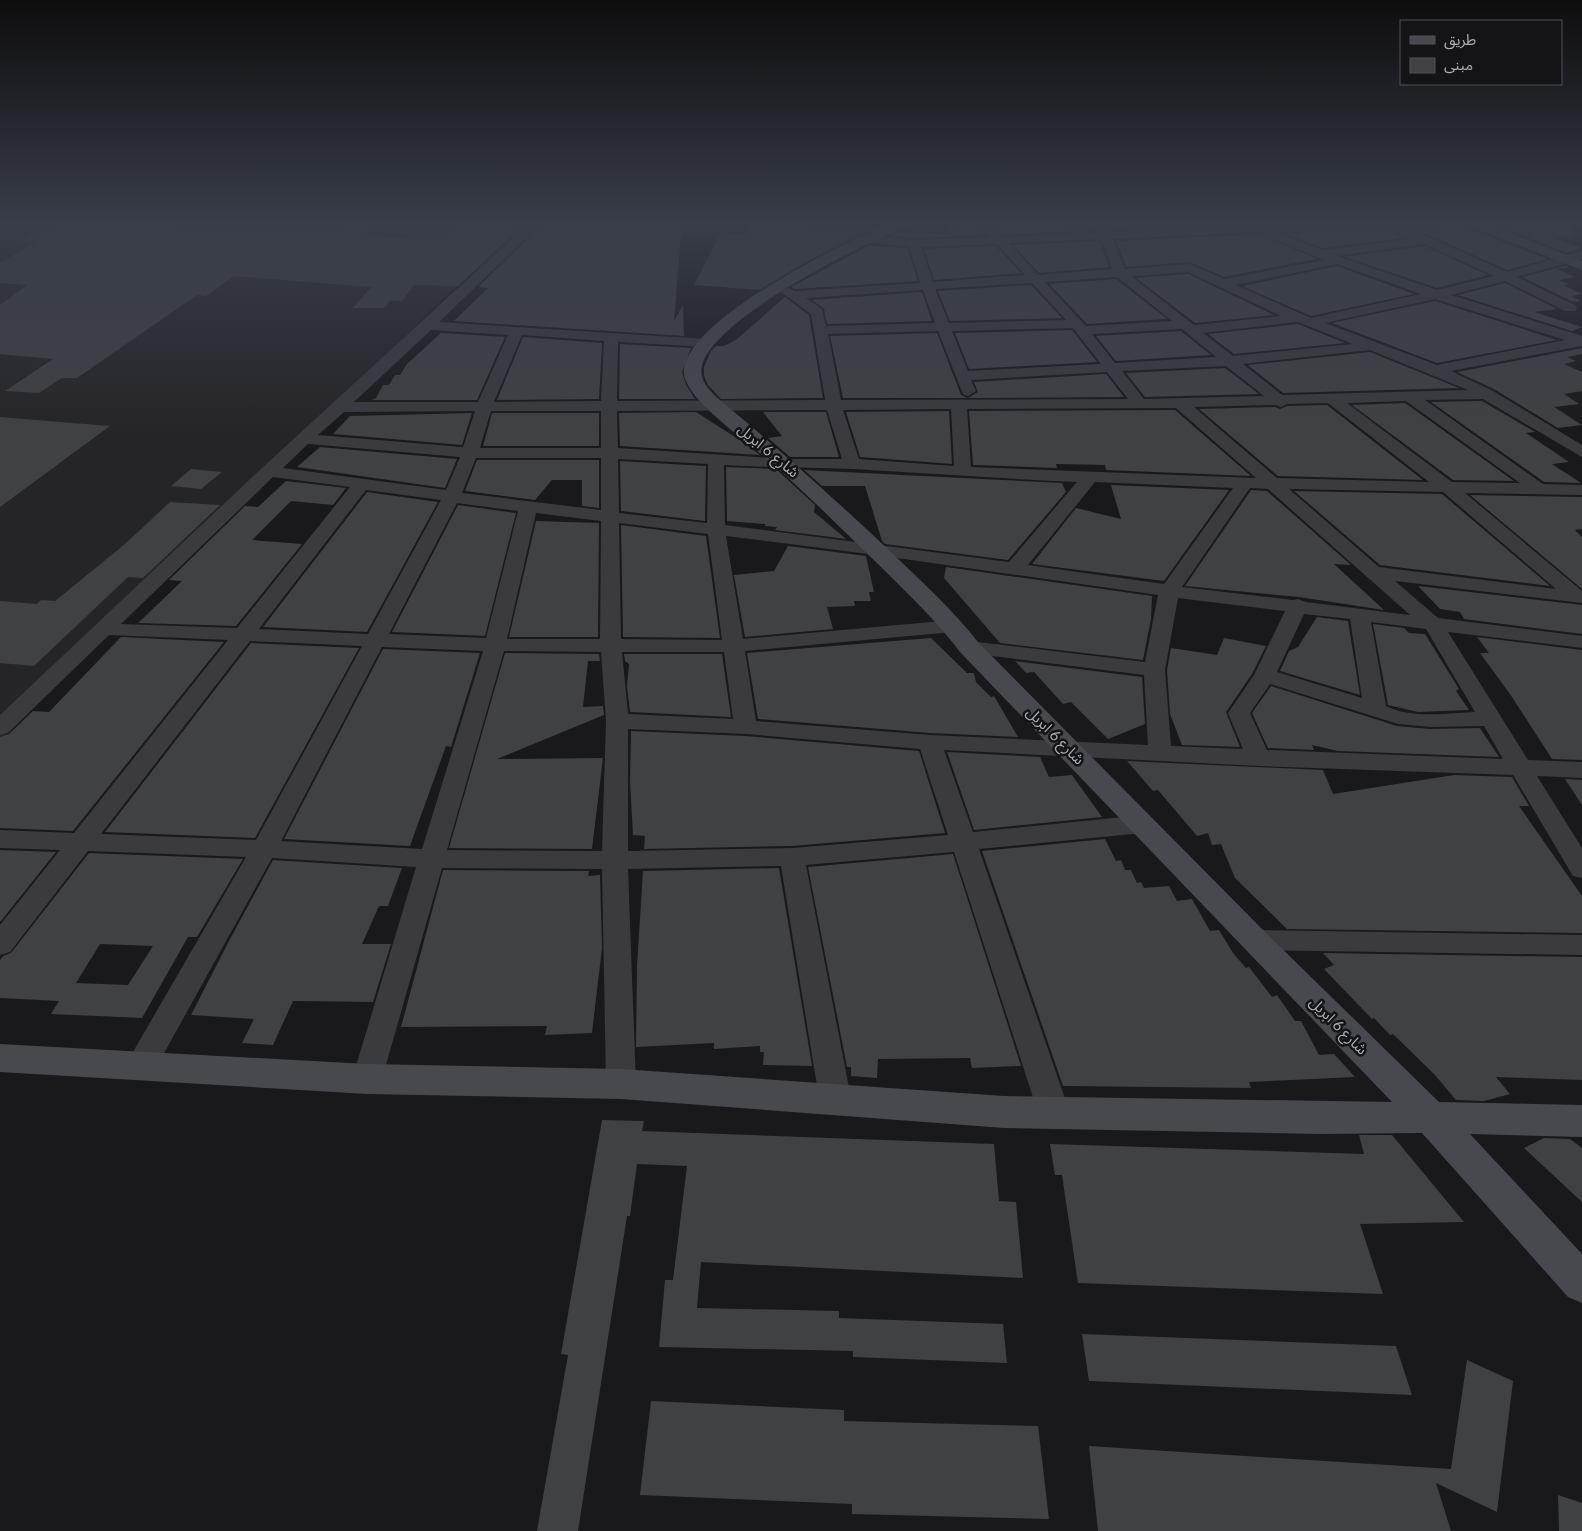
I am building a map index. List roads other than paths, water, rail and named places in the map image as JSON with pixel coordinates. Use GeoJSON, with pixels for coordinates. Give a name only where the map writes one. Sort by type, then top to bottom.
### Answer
{"type":"FeatureCollection","features":[{"type":"Feature","properties":{"kind":"street"},"geometry":{"type":"LineString","coordinates":[[0,728],[269,471],[340,407],[459,293]]}},
{"type":"Feature","properties":{"kind":"street","name":"شارع 6 ابريل"},"geometry":{"type":"LineString","coordinates":[[782,293],[732,317],[706,342],[693,365],[692,371],[698,386],[716,406],[786,464],[876,549],[1254,940],[1431,1116],[1582,1284]]}},
{"type":"Feature","properties":{"kind":"street"},"geometry":{"type":"LineString","coordinates":[[790,293],[816,312],[834,407],[852,464]]}},
{"type":"Feature","properties":{"kind":"street"},"geometry":{"type":"LineString","coordinates":[[931,293],[963,376],[966,405],[962,472]]}},
{"type":"Feature","properties":{"kind":"street"},"geometry":{"type":"LineString","coordinates":[[1050,293],[1140,404]]}},
{"type":"Feature","properties":{"kind":"street"},"geometry":{"type":"LineString","coordinates":[[1145,293],[1281,402]]}},
{"type":"Feature","properties":{"kind":"street"},"geometry":{"type":"LineString","coordinates":[[1248,293],[1306,320],[1436,370],[1488,394],[1582,452]]}},
{"type":"Feature","properties":{"kind":"street"},"geometry":{"type":"LineString","coordinates":[[1430,293],[1582,341]]}},
{"type":"Feature","properties":{"kind":"street"},"geometry":{"type":"LineString","coordinates":[[820,330],[1187,327],[1306,320],[1441,293]]}},
{"type":"Feature","properties":{"kind":"street"},"geometry":{"type":"LineString","coordinates":[[1540,293],[1570,308]]}},
{"type":"Feature","properties":{"kind":"street"},"geometry":{"type":"LineString","coordinates":[[425,325],[611,338],[706,342]]}},
{"type":"Feature","properties":{"kind":"street"},"geometry":{"type":"LineString","coordinates":[[141,1066],[264,849],[452,496],[470,453],[484,407],[517,332]]}},
{"type":"Feature","properties":{"kind":"street"},"geometry":{"type":"LineString","coordinates":[[611,338],[609,517],[611,646],[618,721],[615,860],[621,1084]]}},
{"type":"Feature","properties":{"kind":"street"},"geometry":{"type":"LineString","coordinates":[[1436,370],[1582,341]]}},
{"type":"Feature","properties":{"kind":"street"},"geometry":{"type":"LineString","coordinates":[[963,376],[1229,361],[1373,346]]}},
{"type":"Feature","properties":{"kind":"street"},"geometry":{"type":"LineString","coordinates":[[340,407],[834,407],[1181,404],[1488,394]]}},
{"type":"Feature","properties":{"kind":"street"},"geometry":{"type":"LineString","coordinates":[[1411,398],[1540,490]]}},
{"type":"Feature","properties":{"kind":"street"},"geometry":{"type":"LineString","coordinates":[[1334,400],[1447,487],[1580,598]]}},
{"type":"Feature","properties":{"kind":"street"},"geometry":{"type":"LineString","coordinates":[[1181,404],[1433,624],[1582,869]]}},
{"type":"Feature","properties":{"kind":"street"},"geometry":{"type":"LineString","coordinates":[[304,439],[470,453],[610,453],[786,464],[852,464],[1089,478],[1246,484],[1582,490]]}},
{"type":"Feature","properties":{"kind":"street"},"geometry":{"type":"LineString","coordinates":[[716,459],[716,529],[746,727]]}},
{"type":"Feature","properties":{"kind":"street"},"geometry":{"type":"LineString","coordinates":[[269,471],[528,507],[876,549],[1169,591],[1298,605],[1582,642]]}},
{"type":"Feature","properties":{"kind":"street"},"geometry":{"type":"LineString","coordinates":[[1015,568],[1089,478]]}},
{"type":"Feature","properties":{"kind":"street"},"geometry":{"type":"LineString","coordinates":[[1160,753],[1154,670],[1169,591],[1246,484]]}},
{"type":"Feature","properties":{"kind":"street"},"geometry":{"type":"LineString","coordinates":[[0,945],[362,485]]}},
{"type":"Feature","properties":{"kind":"street"},"geometry":{"type":"LineString","coordinates":[[367,1079],[496,645],[528,507]]}},
{"type":"Feature","properties":{"kind":"street"},"geometry":{"type":"LineString","coordinates":[[1373,572],[1580,598]]}},
{"type":"Feature","properties":{"kind":"street"},"geometry":{"type":"LineString","coordinates":[[1259,758],[1239,713],[1265,675],[1298,605]]}},
{"type":"Feature","properties":{"kind":"street"},"geometry":{"type":"LineString","coordinates":[[1359,613],[1375,709]]}},
{"type":"Feature","properties":{"kind":"street"},"geometry":{"type":"LineString","coordinates":[[103,629],[496,645],[734,646],[961,637],[1154,670]]}},
{"type":"Feature","properties":{"kind":"street"},"geometry":{"type":"LineString","coordinates":[[1265,675],[1398,718],[1491,720]]}},
{"type":"Feature","properties":{"kind":"street"},"geometry":{"type":"LineString","coordinates":[[618,721],[746,727],[930,742],[1259,758],[1582,770]]}},
{"type":"Feature","properties":{"kind":"street"},"geometry":{"type":"LineString","coordinates":[[930,742],[1054,1113]]}},
{"type":"Feature","properties":{"kind":"street"},"geometry":{"type":"LineString","coordinates":[[0,839],[264,849],[432,859],[615,860],[792,857],[1143,824]]}},
{"type":"Feature","properties":{"kind":"street"},"geometry":{"type":"LineString","coordinates":[[792,857],[835,1098]]}},
{"type":"Feature","properties":{"kind":"street"},"geometry":{"type":"LineString","coordinates":[[1254,940],[1582,945]]}},
{"type":"Feature","properties":{"kind":"street"},"geometry":{"type":"LineString","coordinates":[[0,1058],[367,1079],[621,1084],[641,1087],[835,1098],[1004,1112],[1319,1118],[1431,1116],[1582,1121]]}}]}
